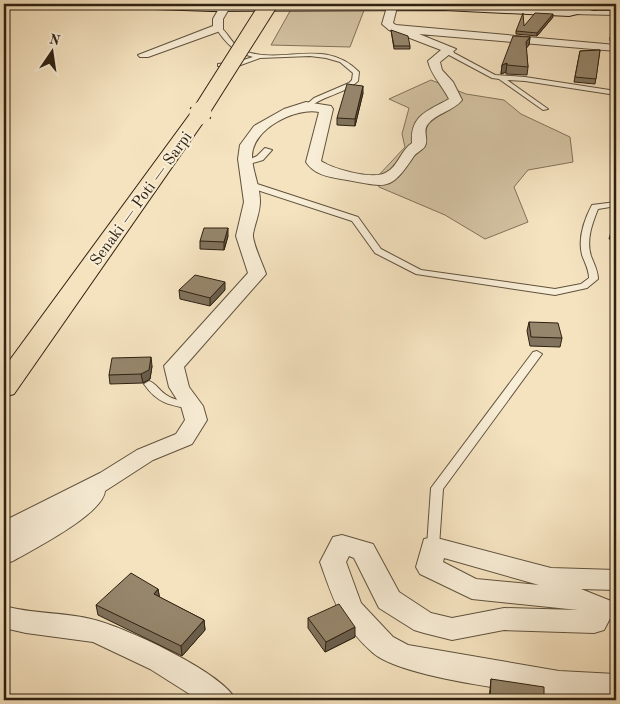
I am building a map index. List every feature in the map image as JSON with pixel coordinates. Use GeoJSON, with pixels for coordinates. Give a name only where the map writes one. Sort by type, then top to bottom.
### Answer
{"type":"FeatureCollection","features":[{"type":"Feature","properties":{"kind":"highway","name":"Senaki — Poti — Sarpi"},"geometry":{"type":"LineString","coordinates":[[4,388],[200,114],[269,4]]}},
{"type":"Feature","properties":{"kind":"street"},"geometry":{"type":"LineString","coordinates":[[127,4],[225,7],[448,5],[569,12],[601,4]]}},
{"type":"Feature","properties":{"kind":"street"},"geometry":{"type":"LineString","coordinates":[[144,55],[219,28],[218,19],[225,7]]}},
{"type":"Feature","properties":{"kind":"street"},"geometry":{"type":"LineString","coordinates":[[4,532],[108,479],[145,455],[184,439],[196,420],[192,406],[179,387],[174,366],[257,274],[244,236],[253,211],[251,185],[244,154],[246,142],[270,121],[284,114],[308,106],[326,109],[313,162],[327,172],[381,181],[394,176],[412,149],[419,144],[418,128],[424,119],[456,100],[447,82],[436,71],[434,61],[450,49],[446,46],[414,38],[387,24],[392,7]]}},
{"type":"Feature","properties":{"kind":"street"},"geometry":{"type":"LineString","coordinates":[[393,28],[616,48]]}},
{"type":"Feature","properties":{"kind":"street"},"geometry":{"type":"LineString","coordinates":[[4,554],[69,516],[108,479]]}},
{"type":"Feature","properties":{"kind":"street"},"geometry":{"type":"LineString","coordinates":[[616,580],[551,578],[433,546],[428,567],[472,589],[579,599],[601,608],[594,622],[504,619],[452,629],[424,622],[389,600],[385,596],[364,551],[342,544],[333,562],[350,609],[383,644],[401,656],[447,666],[559,684],[616,687]]}},
{"type":"Feature","properties":{"kind":"street"},"geometry":{"type":"LineString","coordinates":[[4,617],[93,631],[111,637],[179,672],[221,700]]}},
{"type":"Feature","properties":{"kind":"lane"},"geometry":{"type":"LineString","coordinates":[[569,12],[616,13]]}},
{"type":"Feature","properties":{"kind":"lane"},"geometry":{"type":"LineString","coordinates":[[219,28],[230,44],[240,51],[259,56],[315,55],[343,62],[356,72],[355,81],[351,84],[316,100],[308,106]]}},
{"type":"Feature","properties":{"kind":"lane"},"geometry":{"type":"LineString","coordinates":[[450,49],[451,54],[487,74],[502,79],[545,108]]}},
{"type":"Feature","properties":{"kind":"lane"},"geometry":{"type":"LineString","coordinates":[[220,65],[238,64],[259,56]]}},
{"type":"Feature","properties":{"kind":"lane"},"geometry":{"type":"LineString","coordinates":[[502,79],[525,79],[616,94]]}},
{"type":"Feature","properties":{"kind":"lane"},"geometry":{"type":"LineString","coordinates":[[246,162],[260,158],[268,150]]}},
{"type":"Feature","properties":{"kind":"lane"},"geometry":{"type":"LineString","coordinates":[[251,185],[355,218],[378,251],[419,272],[555,292],[584,286],[594,279],[594,272],[585,252],[587,224],[595,207],[616,204]]}},
{"type":"Feature","properties":{"kind":"lane"},"geometry":{"type":"LineString","coordinates":[[433,546],[437,488],[537,354]]}},
{"type":"Feature","properties":{"kind":"lane"},"geometry":{"type":"LineString","coordinates":[[150,384],[157,396],[164,400],[192,406]]}},
{"type":"Feature","properties":{"kind":"shaded area"},"geometry":{"type":"Polygon","coordinates":[[[294,4],[366,5],[350,47],[271,45],[294,4]]]}},
{"type":"Feature","properties":{"kind":"shaded area"},"geometry":{"type":"Polygon","coordinates":[[[431,80],[466,94],[504,100],[521,114],[570,137],[573,162],[528,170],[514,187],[528,222],[485,239],[445,215],[379,187],[377,177],[405,147],[402,134],[409,108],[389,99],[431,80]]]}},
{"type":"Feature","properties":{"kind":"building"},"geometry":{"type":"Polygon","coordinates":[[[523,13],[524,26],[535,13],[553,14],[537,33],[516,31],[523,13]]]}},
{"type":"Feature","properties":{"kind":"building"},"geometry":{"type":"Polygon","coordinates":[[[391,30],[408,36],[410,46],[394,46],[391,30]]]}},
{"type":"Feature","properties":{"kind":"building"},"geometry":{"type":"Polygon","coordinates":[[[513,36],[530,37],[526,42],[528,67],[507,65],[507,63],[502,65],[513,36]]]}},
{"type":"Feature","properties":{"kind":"building"},"geometry":{"type":"Polygon","coordinates":[[[600,50],[596,79],[575,77],[580,51],[600,50]]]}},
{"type":"Feature","properties":{"kind":"building"},"geometry":{"type":"Polygon","coordinates":[[[347,84],[363,86],[355,119],[337,118],[347,84]]]}},
{"type":"Feature","properties":{"kind":"building"},"geometry":{"type":"Polygon","coordinates":[[[616,223],[616,233],[611,232],[616,223]]]}},
{"type":"Feature","properties":{"kind":"building"},"geometry":{"type":"Polygon","coordinates":[[[204,228],[228,228],[224,242],[200,241],[204,228]]]}},
{"type":"Feature","properties":{"kind":"building"},"geometry":{"type":"Polygon","coordinates":[[[195,275],[225,282],[210,298],[179,290],[195,275]]]}},
{"type":"Feature","properties":{"kind":"building"},"geometry":{"type":"Polygon","coordinates":[[[529,322],[558,323],[562,338],[531,337],[529,322]]]}},
{"type":"Feature","properties":{"kind":"building"},"geometry":{"type":"Polygon","coordinates":[[[151,357],[149,370],[141,374],[109,375],[112,358],[151,357]]]}},
{"type":"Feature","properties":{"kind":"building"},"geometry":{"type":"Polygon","coordinates":[[[131,573],[158,589],[154,594],[204,620],[181,646],[96,605],[131,573]]]}},
{"type":"Feature","properties":{"kind":"building"},"geometry":{"type":"Polygon","coordinates":[[[339,604],[355,627],[326,642],[308,618],[339,604]]]}},
{"type":"Feature","properties":{"kind":"building"},"geometry":{"type":"Polygon","coordinates":[[[491,679],[544,687],[544,700],[490,700],[491,679]]]}}]}
